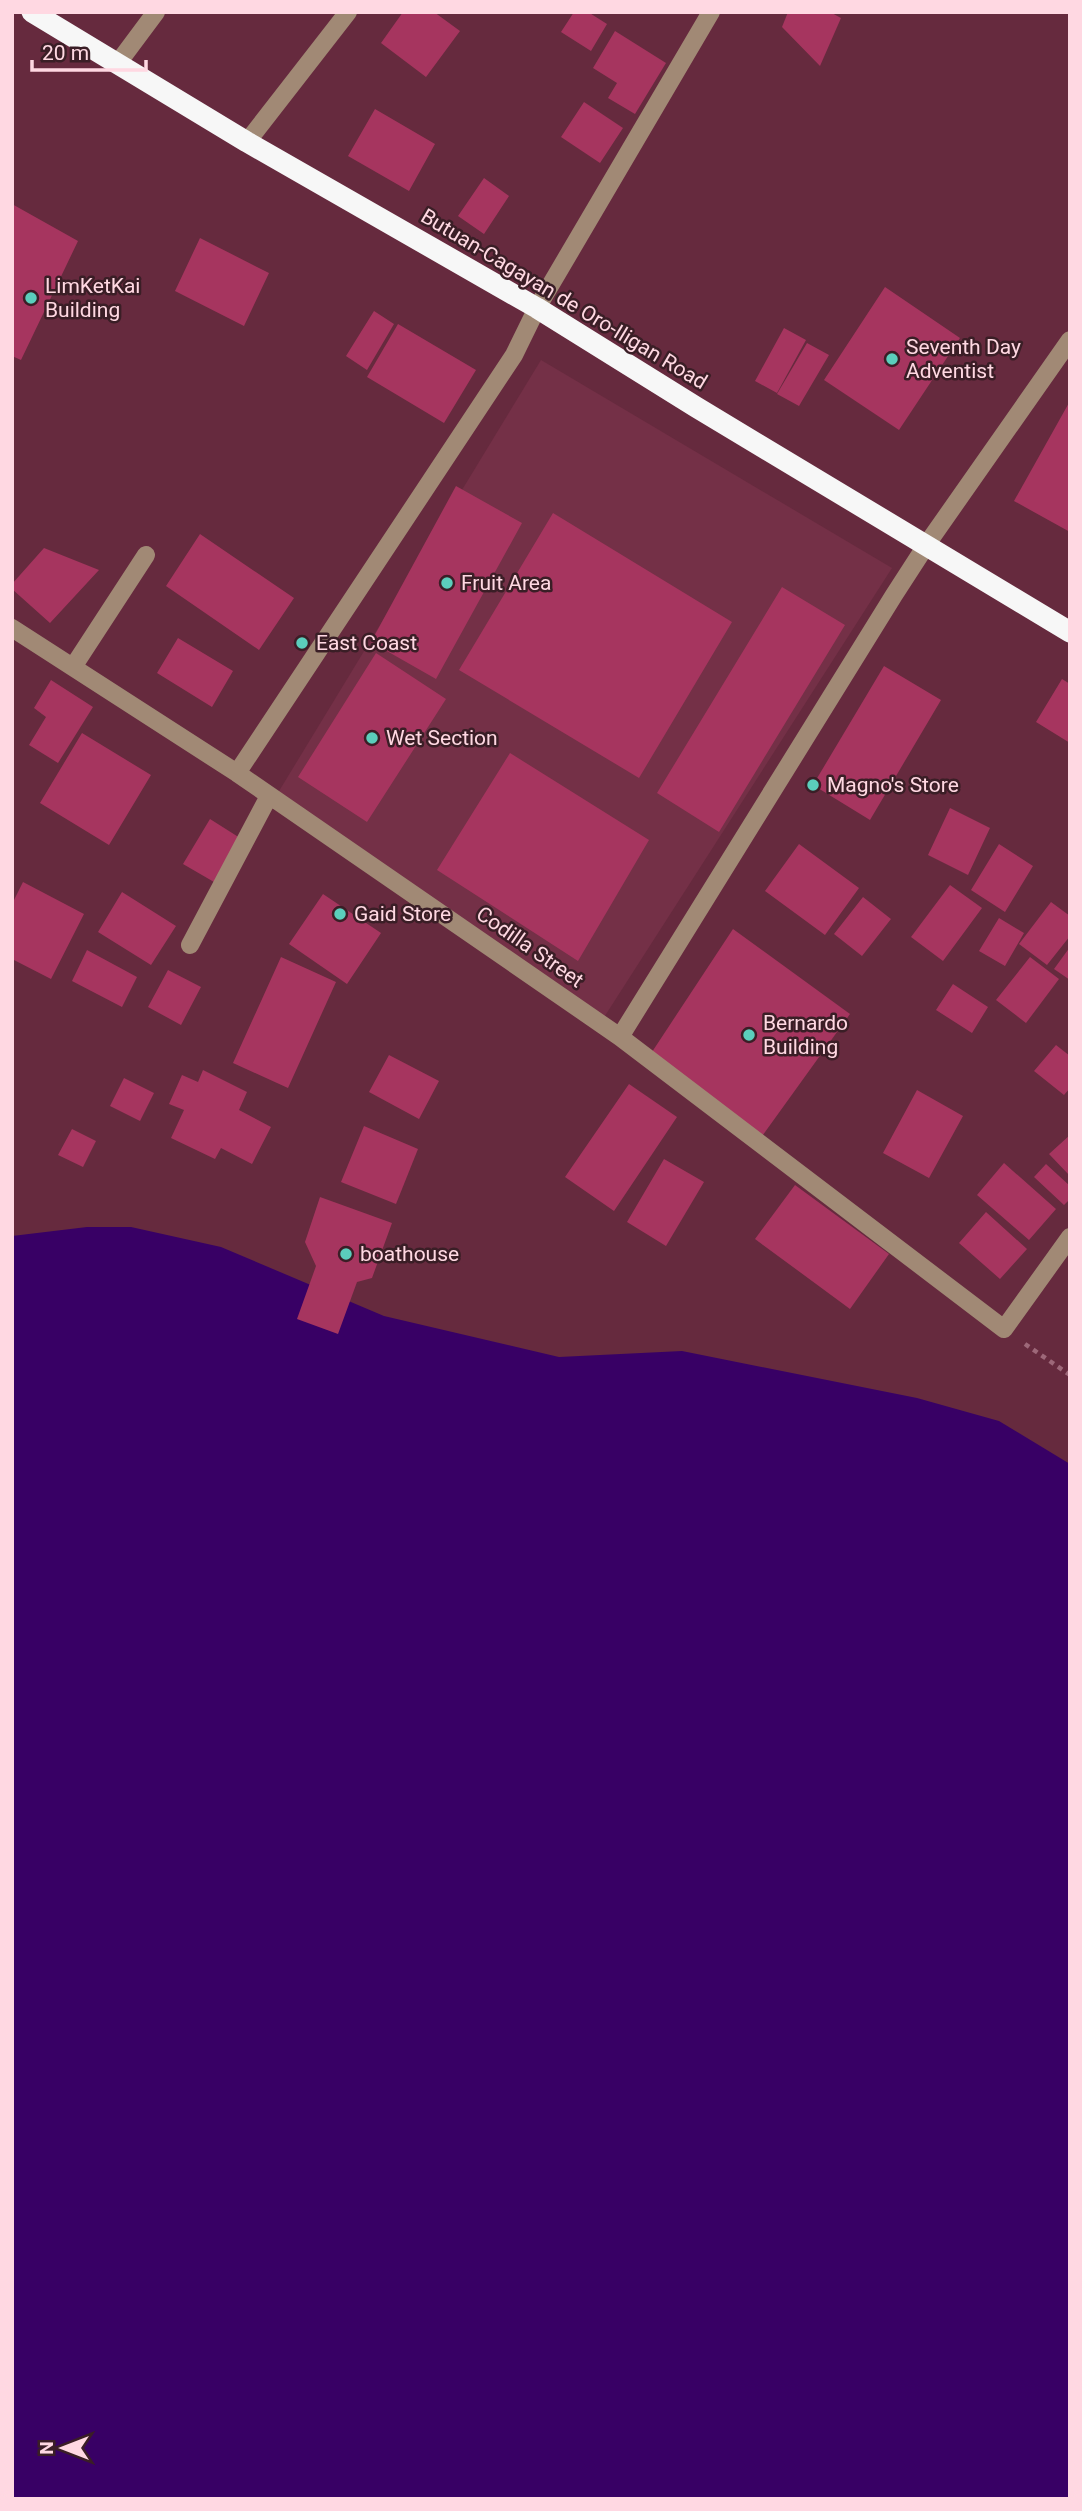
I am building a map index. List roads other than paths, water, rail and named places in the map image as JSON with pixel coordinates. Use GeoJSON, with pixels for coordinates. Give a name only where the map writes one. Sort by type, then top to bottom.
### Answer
{"type":"FeatureCollection","features":[{"type":"Feature","properties":{"kind":"highway","name":"Butuan-Cagayan de Oro-Iligan Road"},"geometry":{"type":"LineString","coordinates":[[32,12],[247,142],[537,308],[1070,632]]}},
{"type":"Feature","properties":{"kind":"street"},"geometry":{"type":"LineString","coordinates":[[118,62],[156,12]]}},
{"type":"Feature","properties":{"kind":"street"},"geometry":{"type":"LineString","coordinates":[[247,142],[348,12]]}},
{"type":"Feature","properties":{"kind":"street"},"geometry":{"type":"LineString","coordinates":[[237,774],[514,355],[537,308],[711,12]]}},
{"type":"Feature","properties":{"kind":"street"},"geometry":{"type":"LineString","coordinates":[[620,1037],[927,544],[1070,340]]}},
{"type":"Feature","properties":{"kind":"street"},"geometry":{"type":"LineString","coordinates":[[73,667],[146,555]]}},
{"type":"Feature","properties":{"kind":"street","name":"Codilla Street"},"geometry":{"type":"LineString","coordinates":[[12,628],[237,774],[620,1037],[1004,1329],[1070,1237]]}},
{"type":"Feature","properties":{"kind":"street"},"geometry":{"type":"LineString","coordinates":[[190,945],[269,796]]}},
{"type":"Feature","properties":{"kind":"place","name":"LimKetKai Building"},"geometry":{"type":"Point","coordinates":[31,298]}},
{"type":"Feature","properties":{"kind":"place","name":"Seventh Day Adventist"},"geometry":{"type":"Point","coordinates":[892,359]}},
{"type":"Feature","properties":{"kind":"place","name":"Fruit Area"},"geometry":{"type":"Point","coordinates":[447,583]}},
{"type":"Feature","properties":{"kind":"place","name":"East Coast"},"geometry":{"type":"Point","coordinates":[302,643]}},
{"type":"Feature","properties":{"kind":"place","name":"Wet Section"},"geometry":{"type":"Point","coordinates":[372,738]}},
{"type":"Feature","properties":{"kind":"place","name":"Magno's Store"},"geometry":{"type":"Point","coordinates":[813,785]}},
{"type":"Feature","properties":{"kind":"place","name":"Gaid Store"},"geometry":{"type":"Point","coordinates":[340,914]}},
{"type":"Feature","properties":{"kind":"place","name":"Bernardo Building"},"geometry":{"type":"Point","coordinates":[749,1035]}},
{"type":"Feature","properties":{"kind":"place","name":"boathouse"},"geometry":{"type":"Point","coordinates":[346,1254]}}]}
